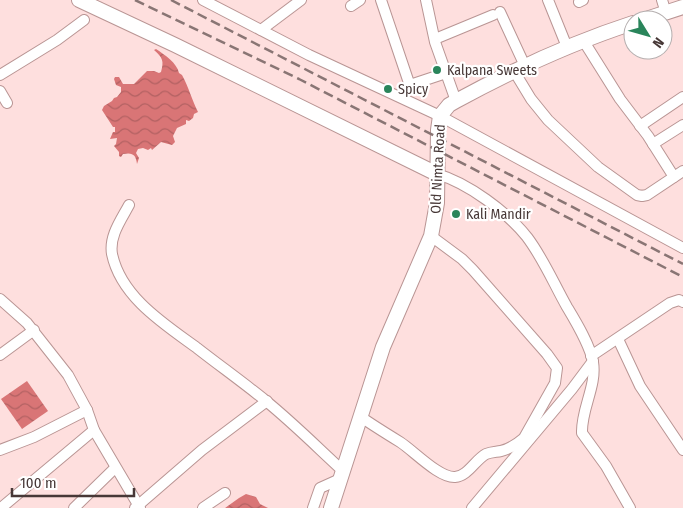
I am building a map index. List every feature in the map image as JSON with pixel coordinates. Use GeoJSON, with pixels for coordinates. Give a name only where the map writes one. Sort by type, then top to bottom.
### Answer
{"type":"FeatureCollection","features":[{"type":"Feature","properties":{"kind":"street"},"geometry":{"type":"LineString","coordinates":[[79,0],[437,174],[450,178],[471,189],[514,223],[527,237],[576,322],[592,358],[592,381],[582,434],[606,466],[630,508]]}},
{"type":"Feature","properties":{"kind":"street"},"geometry":{"type":"LineString","coordinates":[[203,0],[309,55],[440,116],[683,248]]}},
{"type":"Feature","properties":{"kind":"street"},"geometry":{"type":"LineString","coordinates":[[261,30],[301,0]]}},
{"type":"Feature","properties":{"kind":"street"},"geometry":{"type":"LineString","coordinates":[[350,6],[360,0]]}},
{"type":"Feature","properties":{"kind":"street"},"geometry":{"type":"LineString","coordinates":[[381,0],[409,83],[413,84],[446,73]]}},
{"type":"Feature","properties":{"kind":"street"},"geometry":{"type":"LineString","coordinates":[[426,0],[435,39],[456,101]]}},
{"type":"Feature","properties":{"kind":"street"},"geometry":{"type":"LineString","coordinates":[[548,0],[567,47]]}},
{"type":"Feature","properties":{"kind":"street"},"geometry":{"type":"LineString","coordinates":[[664,6],[683,7]]}},
{"type":"Feature","properties":{"kind":"street"},"geometry":{"type":"LineString","coordinates":[[435,39],[496,13],[530,99],[548,120],[598,167],[637,195],[647,195],[678,174],[620,99],[583,40]]}},
{"type":"Feature","properties":{"kind":"street"},"geometry":{"type":"LineString","coordinates":[[0,75],[84,20]]}},
{"type":"Feature","properties":{"kind":"street","name":"Old Nimta Road"},"geometry":{"type":"LineString","coordinates":[[331,508],[383,348],[431,236],[435,220],[440,116],[456,101],[519,68],[583,40],[623,26]]}},
{"type":"Feature","properties":{"kind":"street"},"geometry":{"type":"LineString","coordinates":[[0,91],[7,103]]}},
{"type":"Feature","properties":{"kind":"street"},"geometry":{"type":"LineString","coordinates":[[640,126],[683,97]]}},
{"type":"Feature","properties":{"kind":"street"},"geometry":{"type":"LineString","coordinates":[[653,144],[683,125]]}},
{"type":"Feature","properties":{"kind":"street"},"geometry":{"type":"LineString","coordinates":[[128,205],[115,232],[112,253],[116,266],[133,295],[152,315],[267,402],[341,474],[320,488],[313,508]]}},
{"type":"Feature","properties":{"kind":"street"},"geometry":{"type":"LineString","coordinates":[[361,417],[402,443],[437,470],[448,476],[456,477],[467,471],[488,453],[502,451],[517,444],[524,438],[556,383],[557,368],[547,354],[473,270],[462,259],[431,236]]}},
{"type":"Feature","properties":{"kind":"street"},"geometry":{"type":"LineString","coordinates":[[0,299],[34,330],[68,375],[94,430],[138,507],[202,450],[267,402]]}},
{"type":"Feature","properties":{"kind":"street"},"geometry":{"type":"LineString","coordinates":[[472,508],[572,389],[592,358],[670,303],[679,300],[683,302]]}},
{"type":"Feature","properties":{"kind":"street"},"geometry":{"type":"LineString","coordinates":[[0,355],[34,330]]}},
{"type":"Feature","properties":{"kind":"street"},"geometry":{"type":"LineString","coordinates":[[618,339],[640,386],[681,444]]}},
{"type":"Feature","properties":{"kind":"street"},"geometry":{"type":"LineString","coordinates":[[0,450],[34,437],[86,410]]}},
{"type":"Feature","properties":{"kind":"street"},"geometry":{"type":"LineString","coordinates":[[1,508],[94,430]]}},
{"type":"Feature","properties":{"kind":"street"},"geometry":{"type":"LineString","coordinates":[[74,508],[115,468]]}},
{"type":"Feature","properties":{"kind":"street"},"geometry":{"type":"LineString","coordinates":[[203,508],[225,493]]}},
{"type":"Feature","properties":{"kind":"water"},"geometry":{"type":"Polygon","coordinates":[[[156,49],[170,59],[182,75],[198,112],[189,121],[186,120],[186,124],[177,128],[173,136],[175,142],[172,145],[161,142],[152,150],[151,148],[148,150],[138,149],[136,153],[139,158],[137,164],[135,156],[132,154],[119,156],[119,152],[114,146],[117,138],[110,139],[113,132],[115,132],[115,127],[113,127],[102,110],[104,106],[121,92],[121,87],[116,85],[115,77],[119,77],[123,84],[134,84],[147,71],[161,72],[162,60],[154,50],[156,49]]]}},
{"type":"Feature","properties":{"kind":"water"},"geometry":{"type":"Polygon","coordinates":[[[27,381],[48,411],[22,429],[1,399],[27,381]]]}},
{"type":"Feature","properties":{"kind":"water"},"geometry":{"type":"Polygon","coordinates":[[[246,494],[256,497],[260,504],[268,508],[225,508],[246,494]]]}},
{"type":"Feature","properties":{"kind":"railway"},"geometry":{"type":"LineString","coordinates":[[135,0],[299,79],[683,277]]}},
{"type":"Feature","properties":{"kind":"railway"},"geometry":{"type":"LineString","coordinates":[[171,0],[683,264]]}},
{"type":"Feature","properties":{"kind":"place","name":"Kalpana Sweets"},"geometry":{"type":"Point","coordinates":[437,70]}},
{"type":"Feature","properties":{"kind":"place","name":"Spicy"},"geometry":{"type":"Point","coordinates":[388,89]}},
{"type":"Feature","properties":{"kind":"place","name":"Kali Mandir"},"geometry":{"type":"Point","coordinates":[456,214]}}]}
